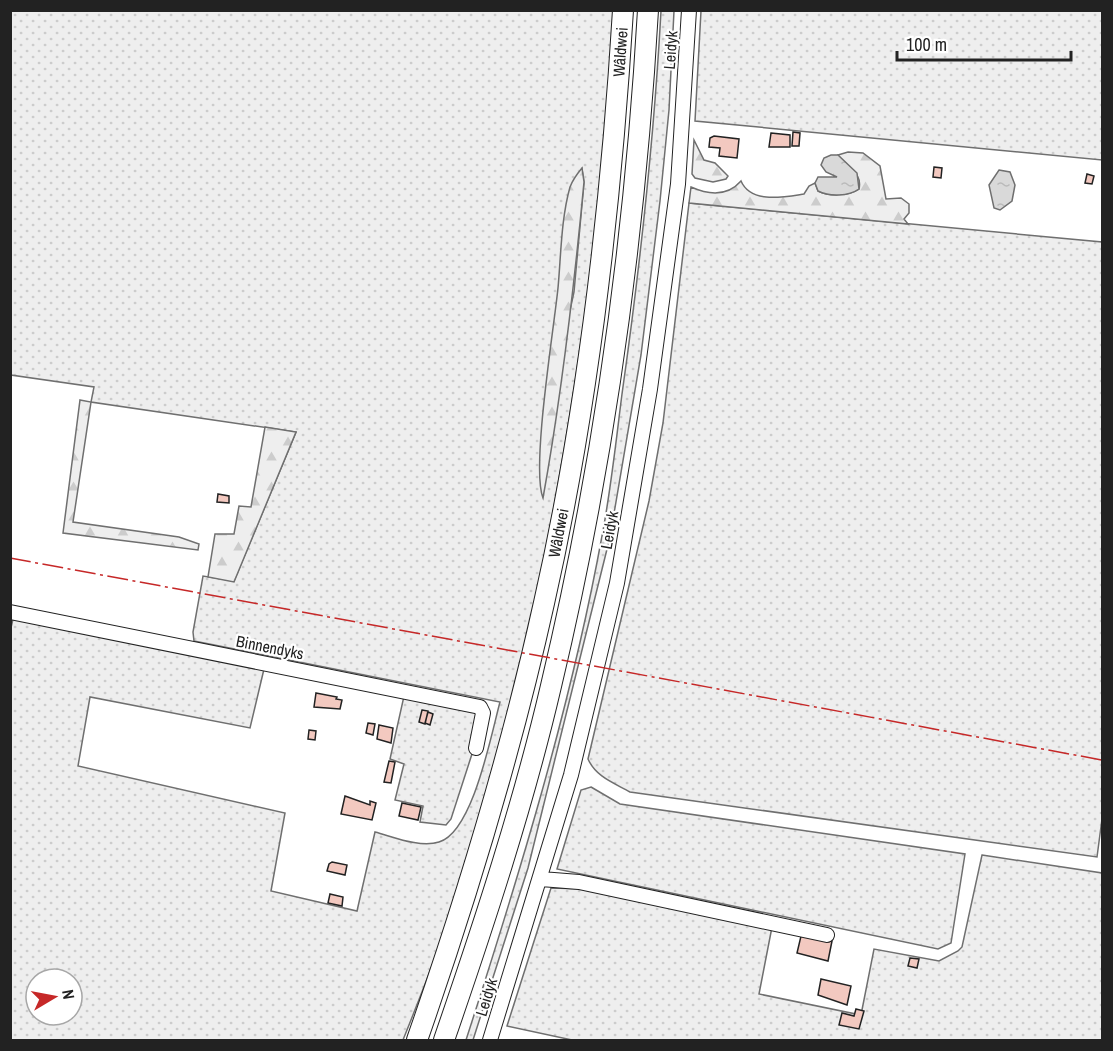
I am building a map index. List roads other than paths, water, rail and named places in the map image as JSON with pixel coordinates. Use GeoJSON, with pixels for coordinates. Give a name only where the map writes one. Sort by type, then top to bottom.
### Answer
{"type":"FeatureCollection","features":[{"type":"Feature","properties":{"kind":"highway","name":"Wâldwei"},"geometry":{"type":"LineString","coordinates":[[417,1041],[456,930],[489,821],[527,678],[562,518],[597,298],[611,170],[623,10]]}},
{"type":"Feature","properties":{"kind":"highway","name":"Wâldwei"},"geometry":{"type":"LineString","coordinates":[[444,1041],[479,939],[551,687],[584,535],[621,309],[634,192],[648,10]]}},
{"type":"Feature","properties":{"kind":"street","name":"Leidyk"},"geometry":{"type":"LineString","coordinates":[[490,1041],[571,775],[617,583],[640,446],[678,184],[689,10]]}},
{"type":"Feature","properties":{"kind":"street","name":"Binnendyks"},"geometry":{"type":"LineString","coordinates":[[10,612],[480,707],[483,713],[476,748]]}},
{"type":"Feature","properties":{"kind":"street"},"geometry":{"type":"LineString","coordinates":[[541,879],[579,882],[827,935]]}},
{"type":"Feature","properties":{"kind":"water"},"geometry":{"type":"Polygon","coordinates":[[[838,155],[857,173],[859,189],[839,195],[818,191],[815,183],[818,177],[837,177],[826,172],[821,165],[824,158],[838,155]]]}},
{"type":"Feature","properties":{"kind":"water"},"geometry":{"type":"Polygon","coordinates":[[[999,170],[1010,172],[1015,185],[1012,201],[1000,210],[994,208],[989,185],[999,170]]]}}]}
